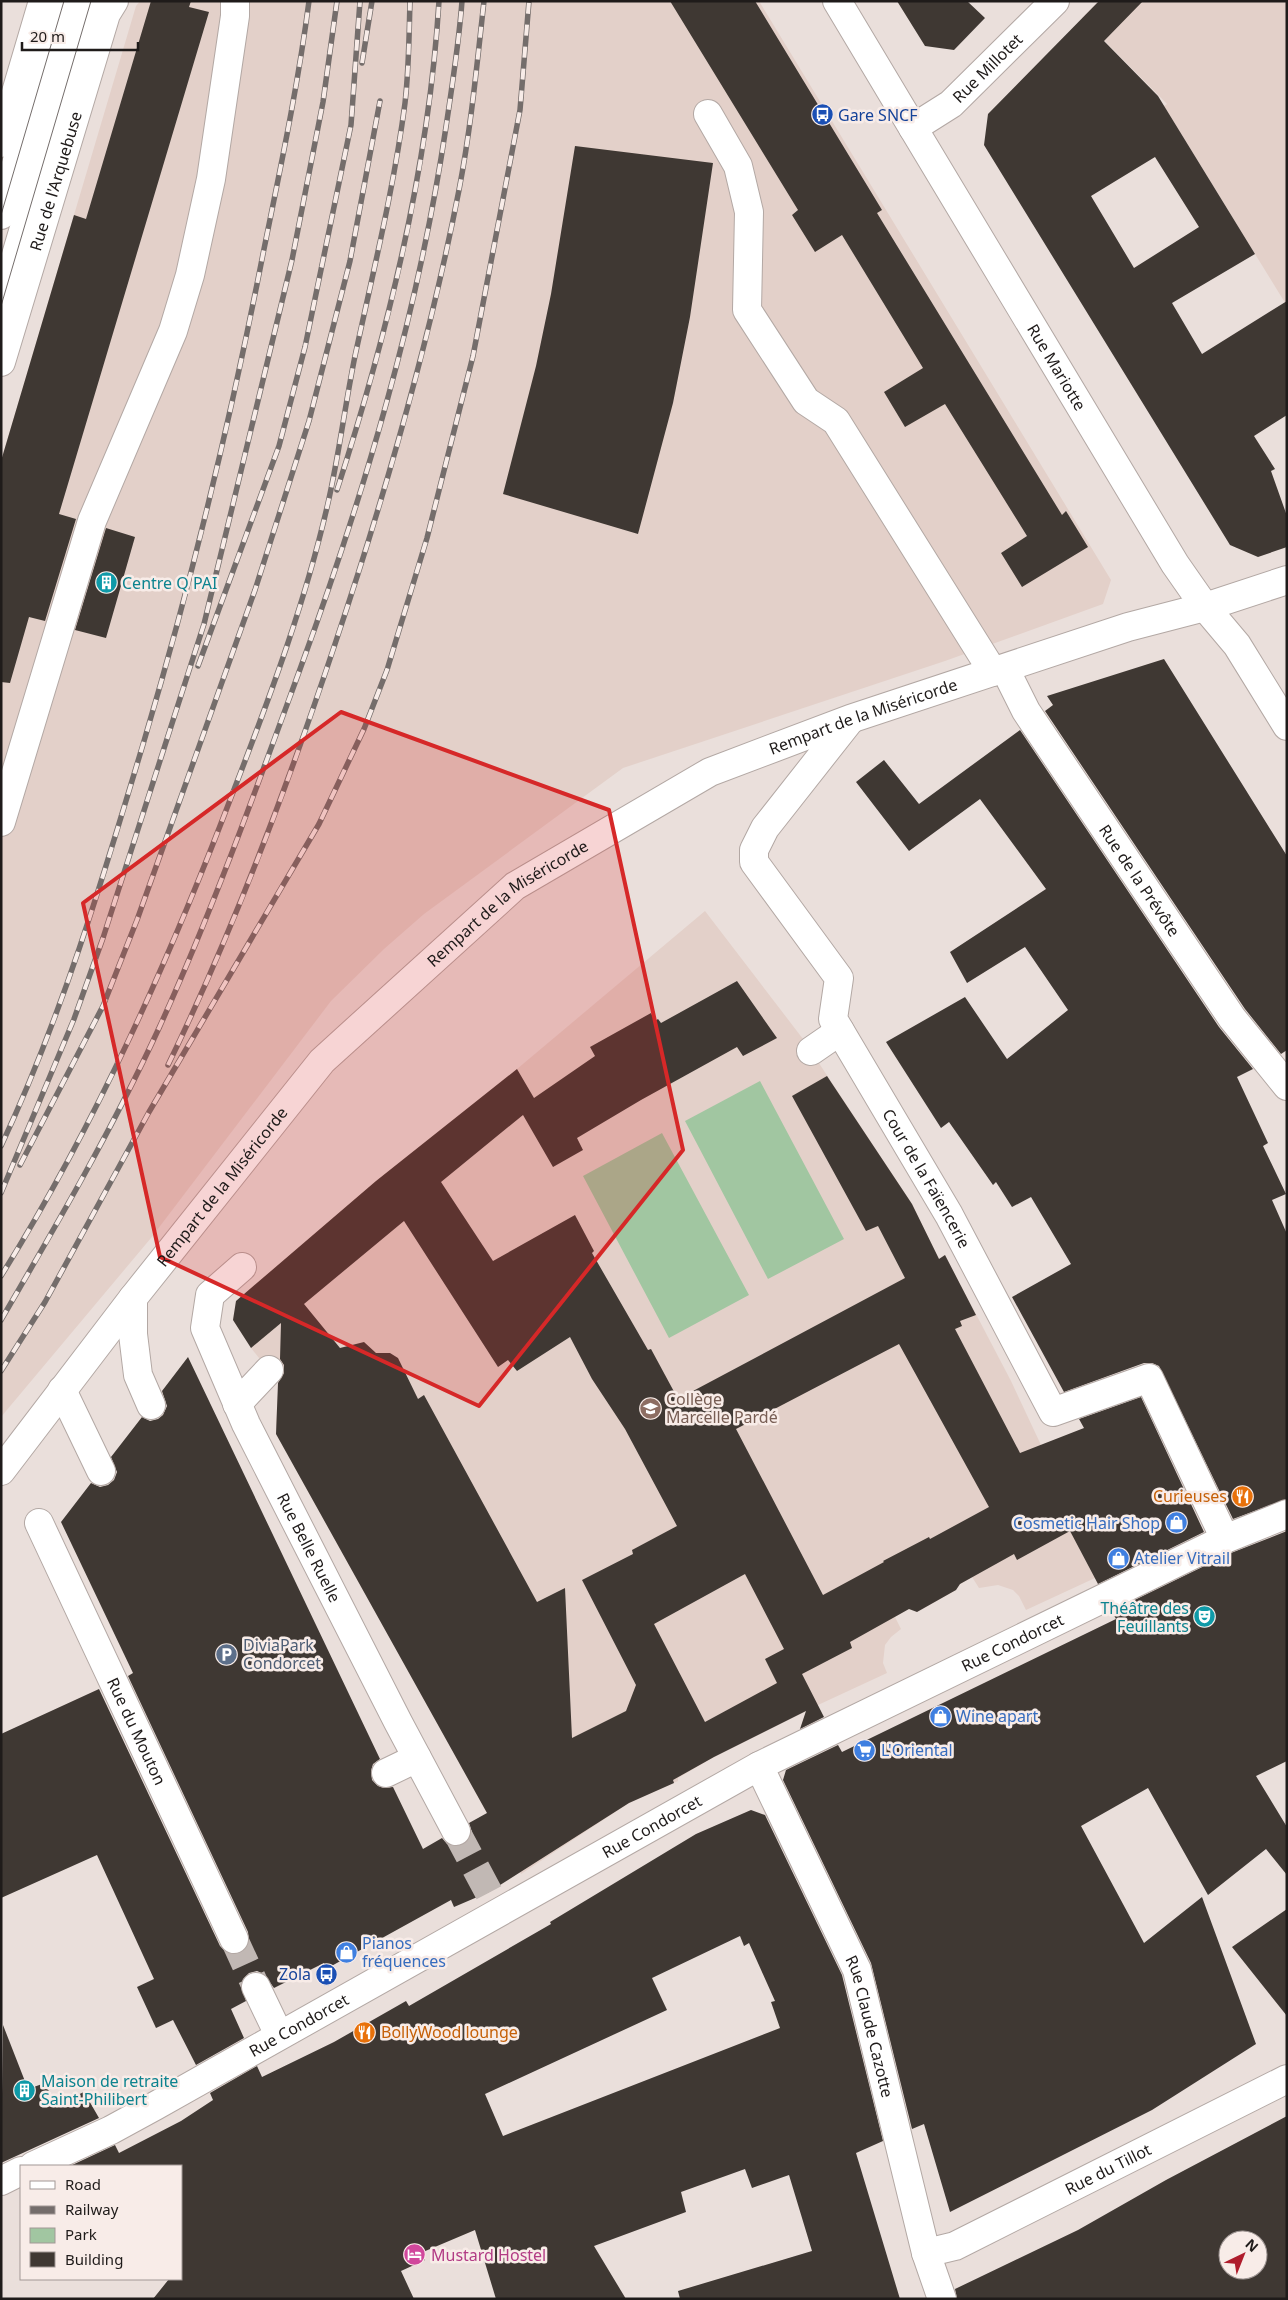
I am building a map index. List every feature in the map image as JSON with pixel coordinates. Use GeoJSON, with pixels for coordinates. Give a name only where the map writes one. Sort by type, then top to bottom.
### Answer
{"type":"FeatureCollection","features":[{"type":"Feature","properties":{"kind":"street"},"geometry":{"type":"LineString","coordinates":[[1,143],[43,1]]}},
{"type":"Feature","properties":{"kind":"street"},"geometry":{"type":"LineString","coordinates":[[1,215],[64,1]]}},
{"type":"Feature","properties":{"kind":"street","name":"Rue de l'Arquebuse"},"geometry":{"type":"LineString","coordinates":[[1,306],[91,1]]}},
{"type":"Feature","properties":{"kind":"street","name":"Rue de l'Arquebuse"},"geometry":{"type":"LineString","coordinates":[[1,362],[106,14],[114,1]]}},
{"type":"Feature","properties":{"kind":"street"},"geometry":{"type":"LineString","coordinates":[[1,822],[92,521],[173,331],[190,276],[211,179],[235,16],[235,1]]}},
{"type":"Feature","properties":{"kind":"street","name":"Rue Mariotte"},"geometry":{"type":"LineString","coordinates":[[838,1],[1170,556],[1205,607],[1238,645],[1287,726]]}},
{"type":"Feature","properties":{"kind":"street","name":"Rue Millotet"},"geometry":{"type":"LineString","coordinates":[[913,128],[951,104],[1055,1]]}},
{"type":"Feature","properties":{"kind":"street","name":"Rue de la Prévôte"},"geometry":{"type":"LineString","coordinates":[[708,114],[738,166],[749,212],[747,310],[806,401],[836,421],[1026,711],[1232,1018],[1286,1084]]}},
{"type":"Feature","properties":{"kind":"street","name":"Rempart de la Miséricorde"},"geometry":{"type":"LineString","coordinates":[[1,1471],[134,1298],[322,1061],[515,886],[710,772],[850,719],[1128,627],[1205,607],[1287,580]]}},
{"type":"Feature","properties":{"kind":"street","name":"Cour de la Faïencerie"},"geometry":{"type":"LineString","coordinates":[[850,719],[765,828],[754,850],[754,862],[839,978],[832,1019],[949,1215],[1053,1412],[1149,1378],[1225,1540]]}},
{"type":"Feature","properties":{"kind":"street"},"geometry":{"type":"LineString","coordinates":[[811,1052],[840,1031]]}},
{"type":"Feature","properties":{"kind":"street","name":"Rue Belle Ruelle"},"geometry":{"type":"LineString","coordinates":[[242,1267],[210,1296],[205,1328],[237,1404],[416,1758],[456,1830]]}},
{"type":"Feature","properties":{"kind":"street"},"geometry":{"type":"LineString","coordinates":[[134,1298],[133,1334],[138,1375],[151,1405]]}},
{"type":"Feature","properties":{"kind":"street"},"geometry":{"type":"LineString","coordinates":[[237,1404],[269,1370]]}},
{"type":"Feature","properties":{"kind":"street"},"geometry":{"type":"LineString","coordinates":[[62,1390],[100,1471]]}},
{"type":"Feature","properties":{"kind":"street","name":"Rue Condorcet"},"geometry":{"type":"LineString","coordinates":[[35,2165],[111,2130],[279,2035],[494,1902],[759,1766],[1225,1540],[1287,1514]]}},
{"type":"Feature","properties":{"kind":"street","name":"Rue du Mouton"},"geometry":{"type":"LineString","coordinates":[[39,1523],[60,1545],[234,1939]]}},
{"type":"Feature","properties":{"kind":"street"},"geometry":{"type":"LineString","coordinates":[[386,1773],[416,1758]]}},
{"type":"Feature","properties":{"kind":"street","name":"Rue Claude Cazotte"},"geometry":{"type":"LineString","coordinates":[[759,1766],[856,1970],[926,2253],[942,2299]]}},
{"type":"Feature","properties":{"kind":"street"},"geometry":{"type":"LineString","coordinates":[[256,1987],[279,2035]]}},
{"type":"Feature","properties":{"kind":"street","name":"Rue du Tillot"},"geometry":{"type":"LineString","coordinates":[[926,2253],[955,2246],[1287,2079]]}},
{"type":"Feature","properties":{"kind":"street"},"geometry":{"type":"LineString","coordinates":[[1,2181],[20,2172]]}},
{"type":"Feature","properties":{"kind":"highlighted area"},"geometry":{"type":"Polygon","coordinates":[[[341,712],[609,810],[683,1150],[479,1406],[160,1257],[83,903],[341,712]]]}},
{"type":"Feature","properties":{"kind":"shaded area"},"geometry":{"type":"Polygon","coordinates":[[[140,1],[759,1],[1111,580],[1103,604],[945,661],[623,768],[424,914],[384,949],[331,1001],[151,1238],[1,1417],[1,461],[136,6],[140,1]]]}},
{"type":"Feature","properties":{"kind":"shaded area"},"geometry":{"type":"Polygon","coordinates":[[[1099,1],[1287,1],[1287,306],[1164,106],[1167,104],[1082,18],[1099,1]]]}},
{"type":"Feature","properties":{"kind":"shaded area","name":"Collège Marcelle Pardé"},"geometry":{"type":"Polygon","coordinates":[[[705,911],[803,1039],[912,1204],[939,1259],[945,1255],[1011,1381],[1041,1445],[1108,1572],[1026,1610],[1019,1596],[1013,1590],[998,1585],[979,1588],[972,1577],[957,1586],[956,1590],[917,1612],[910,1608],[895,1617],[901,1629],[885,1645],[883,1663],[887,1673],[714,1757],[678,1778],[678,1781],[629,1803],[521,1874],[294,1466],[301,1463],[279,1436],[276,1426],[278,1391],[281,1385],[251,1348],[233,1320],[236,1301],[376,1181],[517,1069],[705,911]]]}},
{"type":"Feature","properties":{"kind":"green space"},"geometry":{"type":"Polygon","coordinates":[[[760,1081],[844,1239],[768,1279],[685,1121],[760,1081]]]}},
{"type":"Feature","properties":{"kind":"green space"},"geometry":{"type":"Polygon","coordinates":[[[662,1133],[749,1295],[669,1338],[583,1176],[662,1133]]]}},
{"type":"Feature","properties":{"kind":"building"},"geometry":{"type":"Polygon","coordinates":[[[151,1],[191,1],[189,7],[209,12],[59,514],[76,519],[45,621],[29,617],[10,683],[1,682],[1,461],[74,215],[86,219],[151,1]]]}},
{"type":"Feature","properties":{"kind":"building"},"geometry":{"type":"Polygon","coordinates":[[[670,1],[755,1],[882,210],[877,213],[1062,515],[1066,511],[1088,547],[1022,587],[1001,553],[1027,536],[945,404],[905,427],[884,392],[923,368],[842,235],[815,252],[792,215],[798,210],[670,1]]]}},
{"type":"Feature","properties":{"kind":"building"},"geometry":{"type":"Polygon","coordinates":[[[897,1],[967,1],[985,18],[954,50],[925,46],[897,1]]]}},
{"type":"Feature","properties":{"kind":"building"},"geometry":{"type":"Polygon","coordinates":[[[1099,1],[1143,1],[1104,41],[1158,96],[1255,254],[1172,303],[1202,354],[1287,301],[1287,415],[1254,436],[1275,469],[1271,471],[1287,516],[1287,547],[1258,557],[1230,545],[984,145],[988,114],[1099,1]],[[1155,157],[1091,196],[1134,268],[1199,227],[1155,157]]]}},
{"type":"Feature","properties":{"kind":"building"},"geometry":{"type":"Polygon","coordinates":[[[575,146],[713,163],[690,317],[673,403],[638,534],[503,494],[536,366],[551,294],[575,146]]]}},
{"type":"Feature","properties":{"kind":"building","name":"Centre Q PAI"},"geometry":{"type":"Polygon","coordinates":[[[106,528],[135,537],[106,638],[75,630],[106,528]]]}},
{"type":"Feature","properties":{"kind":"building"},"geometry":{"type":"Polygon","coordinates":[[[1164,659],[1287,856],[1287,1050],[1281,1054],[1245,1009],[1045,711],[1053,705],[1047,696],[1164,659]]]}},
{"type":"Feature","properties":{"kind":"building"},"geometry":{"type":"Polygon","coordinates":[[[1020,730],[1219,1027],[1253,1069],[1237,1077],[1268,1143],[1263,1146],[1286,1194],[1272,1200],[1287,1234],[1287,1499],[1233,1519],[1159,1366],[1152,1363],[1144,1363],[1064,1392],[1012,1297],[1071,1264],[1031,1197],[1012,1207],[996,1182],[993,1185],[949,1122],[941,1128],[886,1042],[965,997],[1007,1059],[1068,1010],[1025,947],[967,983],[950,952],[1046,889],[980,799],[909,851],[856,782],[884,760],[919,804],[1020,730]]]}},
{"type":"Feature","properties":{"kind":"building"},"geometry":{"type":"Polygon","coordinates":[[[737,981],[777,1038],[743,1056],[737,1047],[641,1100],[577,1138],[583,1150],[553,1167],[523,1115],[441,1182],[493,1261],[575,1215],[594,1251],[592,1253],[648,1350],[651,1349],[678,1399],[905,1278],[878,1226],[866,1231],[792,1096],[827,1076],[912,1204],[939,1259],[945,1255],[976,1315],[960,1321],[962,1326],[955,1329],[1020,1453],[1084,1428],[1079,1419],[1141,1397],[1204,1532],[1098,1584],[1070,1531],[1017,1560],[1014,1554],[960,1584],[956,1590],[917,1612],[909,1609],[850,1642],[852,1648],[802,1674],[824,1717],[800,1729],[806,1711],[714,1757],[673,1780],[674,1783],[629,1803],[489,1892],[454,1907],[451,1900],[326,1969],[324,1963],[274,1988],[264,1974],[257,1971],[249,1973],[243,1979],[241,1985],[246,2001],[231,2009],[244,2038],[196,2065],[173,2020],[156,2028],[137,1987],[154,1979],[97,1855],[1,1898],[1,1734],[99,1689],[220,1946],[226,1952],[233,1955],[241,1953],[249,1941],[248,1932],[128,1676],[133,1673],[61,1522],[91,1483],[100,1487],[108,1485],[114,1480],[117,1472],[111,1457],[142,1417],[150,1421],[158,1419],[163,1415],[167,1406],[162,1391],[188,1357],[380,1759],[373,1764],[371,1771],[372,1780],[378,1786],[384,1788],[393,1787],[423,1849],[442,1838],[447,1844],[455,1847],[464,1845],[469,1840],[472,1832],[469,1823],[487,1813],[276,1434],[278,1383],[284,1373],[284,1365],[280,1359],[281,1323],[251,1348],[233,1320],[236,1301],[376,1181],[517,1069],[534,1098],[595,1056],[590,1047],[651,1013],[655,1021],[658,1019],[661,1023],[737,981]],[[404,1221],[304,1304],[340,1348],[364,1342],[376,1353],[390,1353],[398,1358],[418,1399],[424,1395],[537,1602],[565,1588],[572,1738],[626,1711],[636,1685],[582,1580],[633,1554],[632,1550],[677,1526],[625,1429],[592,1379],[570,1337],[517,1371],[508,1360],[498,1367],[404,1221]],[[899,1344],[736,1429],[823,1595],[883,1561],[929,1537],[930,1539],[989,1507],[899,1344]],[[745,1574],[654,1624],[705,1722],[777,1683],[765,1659],[784,1649],[745,1574]]]}},
{"type":"Feature","properties":{"kind":"building"},"geometry":{"type":"Polygon","coordinates":[[[1287,1531],[1287,1761],[1256,1776],[1287,1827],[1287,1875],[1266,1849],[1208,1895],[1148,1788],[1081,1826],[1144,1943],[1202,1897],[1256,2044],[1152,2110],[950,2212],[924,2124],[912,2129],[871,1963],[783,1780],[786,1770],[838,1745],[842,1752],[1116,1619],[1112,1611],[1231,1553],[1287,1531]]]}},
{"type":"Feature","properties":{"kind":"building"},"geometry":{"type":"Polygon","coordinates":[[[751,1810],[765,1815],[842,1975],[883,2141],[856,2153],[900,2299],[680,2299],[678,2291],[812,2251],[789,2175],[752,2188],[745,2169],[681,2192],[686,2212],[594,2246],[626,2299],[496,2299],[475,2230],[423,2252],[425,2260],[401,2271],[414,2299],[153,2299],[168,2280],[182,2280],[182,2165],[72,2165],[115,2145],[119,2153],[181,2121],[213,2100],[210,2093],[257,2066],[262,2077],[334,2042],[406,2001],[409,2006],[551,1924],[550,1922],[696,1834],[751,1810]],[[740,1936],[652,1978],[667,2010],[485,2094],[503,2136],[780,2028],[771,2002],[775,2001],[749,1943],[744,1946],[740,1936]]]}},
{"type":"Feature","properties":{"kind":"building"},"geometry":{"type":"Polygon","coordinates":[[[1287,1909],[1287,2016],[1232,1947],[1287,1909]]]}},
{"type":"Feature","properties":{"kind":"building","name":"Maison de retraite Saint-Philibert"},"geometry":{"type":"Polygon","coordinates":[[[3,2025],[28,2089],[45,2083],[55,2105],[84,2092],[99,2118],[1,2163],[3,2025]]]}},
{"type":"Feature","properties":{"kind":"building"},"geometry":{"type":"Polygon","coordinates":[[[1287,2116],[1287,2299],[957,2299],[955,2289],[1078,2230],[1166,2180],[1287,2116]]]}},
{"type":"Feature","properties":{"kind":"tunnel"},"geometry":{"type":"LineString","coordinates":[[456,1831],[489,1893]]}},
{"type":"Feature","properties":{"kind":"tunnel"},"geometry":{"type":"LineString","coordinates":[[234,1939],[256,1987]]}},
{"type":"Feature","properties":{"kind":"tram line"},"geometry":{"type":"LineString","coordinates":[[1,215],[64,1]]}},
{"type":"Feature","properties":{"kind":"tram line"},"geometry":{"type":"LineString","coordinates":[[1,306],[91,1]]}},
{"type":"Feature","properties":{"kind":"railway"},"geometry":{"type":"LineString","coordinates":[[1,1146],[43,1047],[80,946],[162,681],[210,499],[251,315],[300,65],[309,1]]}},
{"type":"Feature","properties":{"kind":"railway"},"geometry":{"type":"LineString","coordinates":[[1,1193],[74,1019],[103,938],[204,624],[292,260],[323,102],[337,1]]}},
{"type":"Feature","properties":{"kind":"railway"},"geometry":{"type":"LineString","coordinates":[[198,666],[279,446],[305,347],[351,125],[360,1]]}},
{"type":"Feature","properties":{"kind":"railway"},"geometry":{"type":"LineString","coordinates":[[362,63],[372,1]]}},
{"type":"Feature","properties":{"kind":"railway"},"geometry":{"type":"LineString","coordinates":[[1,1276],[69,1158],[130,1037],[158,975],[211,850],[274,682],[298,611],[328,503],[355,356],[395,167],[406,90],[410,1]]}},
{"type":"Feature","properties":{"kind":"railway"},"geometry":{"type":"LineString","coordinates":[[337,490],[356,431],[389,310],[416,187],[434,63],[439,1]]}},
{"type":"Feature","properties":{"kind":"railway"},"geometry":{"type":"LineString","coordinates":[[1,1320],[104,1139],[159,1028],[232,852],[323,605],[367,471],[404,335],[420,266],[446,127],[462,1]]}},
{"type":"Feature","properties":{"kind":"railway"},"geometry":{"type":"LineString","coordinates":[[168,1065],[215,962],[278,805],[335,644],[388,475],[420,362],[459,190],[470,120],[484,1]]}},
{"type":"Feature","properties":{"kind":"railway"},"geometry":{"type":"LineString","coordinates":[[1,1371],[45,1302],[149,1112],[319,824],[364,729],[387,670],[427,538],[473,356],[520,110],[529,1]]}},
{"type":"Feature","properties":{"kind":"railway"},"geometry":{"type":"LineString","coordinates":[[20,1165],[103,1006],[137,920],[255,590],[309,421],[350,261],[380,101]]}},
{"type":"Feature","properties":{"kind":"place","name":"Gare SNCF"},"geometry":{"type":"Point","coordinates":[822,115]}},
{"type":"Feature","properties":{"kind":"place","name":"Centre Q PAI"},"geometry":{"type":"Point","coordinates":[106,583]}},
{"type":"Feature","properties":{"kind":"place","name":"Collège Marcelle Pardé"},"geometry":{"type":"Point","coordinates":[650,1408]}},
{"type":"Feature","properties":{"kind":"place","name":"Curieuses"},"geometry":{"type":"Point","coordinates":[1243,1496]}},
{"type":"Feature","properties":{"kind":"place","name":"Cosmetic Hair Shop"},"geometry":{"type":"Point","coordinates":[1176,1523]}},
{"type":"Feature","properties":{"kind":"place","name":"Atelier Vitrail"},"geometry":{"type":"Point","coordinates":[1118,1558]}},
{"type":"Feature","properties":{"kind":"place","name":"Théâtre des Feuillants"},"geometry":{"type":"Point","coordinates":[1205,1617]}},
{"type":"Feature","properties":{"kind":"place","name":"DiviaPark Condorcet"},"geometry":{"type":"Point","coordinates":[227,1654]}},
{"type":"Feature","properties":{"kind":"place","name":"Wine apart"},"geometry":{"type":"Point","coordinates":[940,1716]}},
{"type":"Feature","properties":{"kind":"place","name":"L'Oriental"},"geometry":{"type":"Point","coordinates":[865,1750]}},
{"type":"Feature","properties":{"kind":"place","name":"Pianos fréquences"},"geometry":{"type":"Point","coordinates":[346,1952]}},
{"type":"Feature","properties":{"kind":"place","name":"Zola"},"geometry":{"type":"Point","coordinates":[327,1974]}},
{"type":"Feature","properties":{"kind":"place","name":"BollyWood lounge"},"geometry":{"type":"Point","coordinates":[365,2032]}},
{"type":"Feature","properties":{"kind":"place","name":"Maison de retraite Saint-Philibert"},"geometry":{"type":"Point","coordinates":[25,2090]}},
{"type":"Feature","properties":{"kind":"place","name":"Mustard Hostel"},"geometry":{"type":"Point","coordinates":[415,2255]}}]}
